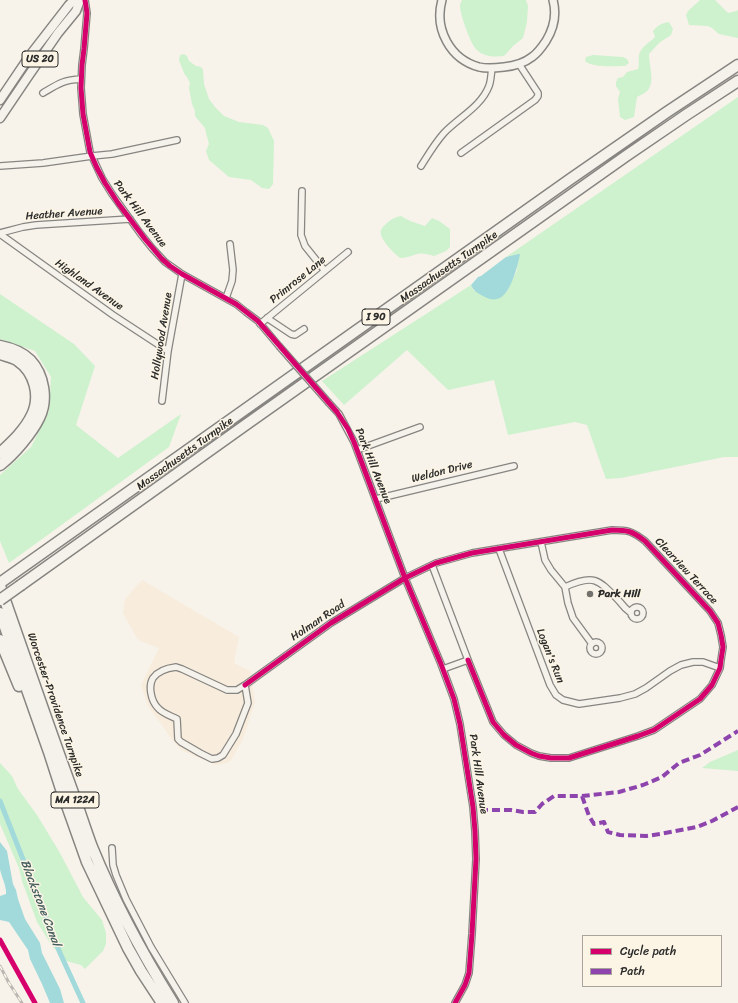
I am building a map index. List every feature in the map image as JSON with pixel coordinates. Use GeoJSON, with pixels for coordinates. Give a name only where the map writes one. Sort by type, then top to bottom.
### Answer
{"type":"FeatureCollection","features":[{"type":"Feature","properties":{"kind":"highway","name":"Massachusetts Turnpike"},"geometry":{"type":"LineString","coordinates":[[0,583],[569,180],[738,65]]}},
{"type":"Feature","properties":{"kind":"highway","name":"Massachusetts Turnpike"},"geometry":{"type":"LineString","coordinates":[[0,600],[626,156],[738,81]]}},
{"type":"Feature","properties":{"kind":"highway"},"geometry":{"type":"LineString","coordinates":[[0,346],[11,349],[30,360],[41,378],[43,399],[39,418],[33,428],[14,452],[0,465]]}},
{"type":"Feature","properties":{"kind":"highway"},"geometry":{"type":"LineString","coordinates":[[0,354],[18,360],[26,367],[32,376],[35,385],[36,398],[32,415],[27,424],[12,442],[0,452]]}},
{"type":"Feature","properties":{"kind":"highway","name":"Worcester-Providence Turnpike"},"geometry":{"type":"LineString","coordinates":[[0,586],[92,846],[132,933],[150,966],[174,1003]]}},
{"type":"Feature","properties":{"kind":"highway","name":"Worcester-Providence Turnpike"},"geometry":{"type":"LineString","coordinates":[[0,613],[88,862],[128,948],[162,1003]]}},
{"type":"Feature","properties":{"kind":"highway"},"geometry":{"type":"LineString","coordinates":[[0,640],[22,692],[48,765],[60,786]]}},
{"type":"Feature","properties":{"kind":"main road","name":"US 20"},"geometry":{"type":"LineString","coordinates":[[0,100],[49,31],[69,4],[74,0]]}},
{"type":"Feature","properties":{"kind":"main road","name":"US 20"},"geometry":{"type":"LineString","coordinates":[[0,118],[58,33],[84,1]]}},
{"type":"Feature","properties":{"kind":"main road"},"geometry":{"type":"LineString","coordinates":[[10,85],[18,90]]}},
{"type":"Feature","properties":{"kind":"street"},"geometry":{"type":"LineString","coordinates":[[442,0],[440,25],[444,38],[459,57],[484,68],[512,66],[519,64],[537,53],[552,30],[555,15],[553,0]]}},
{"type":"Feature","properties":{"kind":"street","name":"Park Hill Avenue"},"geometry":{"type":"LineString","coordinates":[[84,1],[87,13],[81,79],[83,114],[92,156],[105,183],[130,219],[158,255],[182,274],[226,298],[260,324],[337,412],[345,424],[357,450],[405,578],[443,669],[454,699],[460,724],[473,807],[476,845],[469,973],[465,985],[455,1003]]}},
{"type":"Feature","properties":{"kind":"street"},"geometry":{"type":"LineString","coordinates":[[461,153],[538,96],[538,93],[519,64]]}},
{"type":"Feature","properties":{"kind":"street"},"geometry":{"type":"LineString","coordinates":[[421,166],[436,142],[482,98],[488,88],[492,68]]}},
{"type":"Feature","properties":{"kind":"street"},"geometry":{"type":"LineString","coordinates":[[43,93],[61,83],[81,79]]}},
{"type":"Feature","properties":{"kind":"street"},"geometry":{"type":"LineString","coordinates":[[0,166],[43,163],[112,154],[178,140]]}},
{"type":"Feature","properties":{"kind":"street"},"geometry":{"type":"LineString","coordinates":[[302,191],[301,235],[305,246],[325,271]]}},
{"type":"Feature","properties":{"kind":"street","name":"Heather Avenue"},"geometry":{"type":"LineString","coordinates":[[0,233],[36,225],[130,219]]}},
{"type":"Feature","properties":{"kind":"street","name":"Highland Avenue"},"geometry":{"type":"LineString","coordinates":[[0,233],[113,315],[168,351]]}},
{"type":"Feature","properties":{"kind":"street"},"geometry":{"type":"LineString","coordinates":[[226,298],[232,280],[233,270],[230,244]]}},
{"type":"Feature","properties":{"kind":"street","name":"Primrose Lane"},"geometry":{"type":"LineString","coordinates":[[260,324],[348,252]]}},
{"type":"Feature","properties":{"kind":"street","name":"Hollywood Avenue"},"geometry":{"type":"LineString","coordinates":[[162,401],[168,351],[182,274]]}},
{"type":"Feature","properties":{"kind":"street"},"geometry":{"type":"LineString","coordinates":[[267,318],[291,334],[295,335],[304,329]]}},
{"type":"Feature","properties":{"kind":"street"},"geometry":{"type":"LineString","coordinates":[[357,450],[420,427]]}},
{"type":"Feature","properties":{"kind":"street","name":"Weldon Drive"},"geometry":{"type":"LineString","coordinates":[[376,499],[514,466]]}},
{"type":"Feature","properties":{"kind":"street","name":"Clearview Terrace"},"geometry":{"type":"LineString","coordinates":[[405,578],[432,565],[472,553],[612,530],[622,530],[635,533],[645,541],[710,611],[718,623],[723,648],[720,668],[712,685],[700,698],[654,730],[569,758],[551,758],[531,753],[516,745],[504,736],[493,722],[432,565]]}},
{"type":"Feature","properties":{"kind":"street"},"geometry":{"type":"LineString","coordinates":[[541,542],[545,560],[565,587],[573,618],[592,644]]}},
{"type":"Feature","properties":{"kind":"street","name":"Logan's Run"},"geometry":{"type":"LineString","coordinates":[[499,549],[550,685],[556,695],[563,700],[579,704],[620,698],[635,694],[670,671],[681,665],[693,662],[704,662],[720,668]]}},
{"type":"Feature","properties":{"kind":"street","name":"Holman Road"},"geometry":{"type":"LineString","coordinates":[[246,685],[248,703],[241,723],[223,755],[212,759],[178,739],[177,719],[160,710],[156,706],[152,699],[151,691],[152,680],[155,676],[165,669],[173,667],[182,668],[227,690],[236,690],[246,685],[331,623],[405,578]]}},
{"type":"Feature","properties":{"kind":"street"},"geometry":{"type":"LineString","coordinates":[[565,587],[578,581],[590,579],[597,581],[631,613]]}},
{"type":"Feature","properties":{"kind":"street"},"geometry":{"type":"LineString","coordinates":[[443,669],[468,660]]}},
{"type":"Feature","properties":{"kind":"street"},"geometry":{"type":"LineString","coordinates":[[112,848],[113,865],[126,899],[151,947],[185,1003]]}},
{"type":"Feature","properties":{"kind":"shaded area"},"geometry":{"type":"Polygon","coordinates":[[[142,580],[239,637],[234,663],[250,671],[255,702],[243,739],[230,762],[216,765],[181,750],[148,706],[141,685],[159,648],[138,640],[123,613],[125,599],[142,580]]]}},
{"type":"Feature","properties":{"kind":"green space"},"geometry":{"type":"Polygon","coordinates":[[[462,0],[526,0],[528,6],[527,22],[523,38],[504,56],[489,56],[483,54],[477,50],[469,36],[460,10],[462,0]]]}},
{"type":"Feature","properties":{"kind":"green space"},"geometry":{"type":"Polygon","coordinates":[[[700,0],[715,0],[728,13],[737,11],[738,9],[738,38],[719,34],[708,26],[689,25],[686,15],[688,11],[700,0]]]}},
{"type":"Feature","properties":{"kind":"green space"},"geometry":{"type":"Polygon","coordinates":[[[669,22],[673,29],[671,35],[659,43],[649,54],[651,78],[650,86],[646,92],[637,97],[634,117],[625,120],[620,117],[618,99],[620,92],[616,86],[616,82],[618,78],[623,77],[627,72],[638,69],[640,52],[655,37],[653,31],[660,25],[669,22]]]}},
{"type":"Feature","properties":{"kind":"green space"},"geometry":{"type":"Polygon","coordinates":[[[184,54],[187,56],[189,61],[196,66],[201,67],[203,70],[204,84],[209,99],[224,116],[239,122],[263,125],[268,128],[274,141],[273,184],[269,189],[262,188],[251,180],[229,177],[209,160],[206,151],[209,144],[205,128],[195,116],[189,88],[190,83],[179,60],[180,55],[184,54]]]}},
{"type":"Feature","properties":{"kind":"green space"},"geometry":{"type":"Polygon","coordinates":[[[593,55],[623,57],[627,59],[629,63],[625,66],[604,66],[593,65],[585,61],[586,57],[593,55]]]}},
{"type":"Feature","properties":{"kind":"green space"},"geometry":{"type":"Polygon","coordinates":[[[738,97],[738,457],[724,457],[621,478],[606,479],[587,425],[575,422],[508,435],[494,380],[448,390],[407,350],[344,405],[322,381],[471,285],[474,291],[506,293],[517,270],[518,254],[506,257],[738,97]]]}},
{"type":"Feature","properties":{"kind":"green space"},"geometry":{"type":"Polygon","coordinates":[[[401,216],[425,226],[432,218],[439,221],[450,229],[450,247],[446,251],[434,256],[419,254],[400,258],[384,241],[381,229],[394,218],[401,216]]]}},
{"type":"Feature","properties":{"kind":"green space"},"geometry":{"type":"Polygon","coordinates":[[[0,294],[74,344],[95,366],[76,425],[118,458],[181,414],[169,447],[9,563],[0,541],[0,475],[31,447],[49,411],[51,377],[35,351],[0,339],[0,294]]]}},
{"type":"Feature","properties":{"kind":"green space"},"geometry":{"type":"Polygon","coordinates":[[[738,750],[738,771],[702,768],[710,762],[738,750]]]}},
{"type":"Feature","properties":{"kind":"green space"},"geometry":{"type":"Polygon","coordinates":[[[0,763],[12,776],[18,789],[37,815],[60,853],[83,897],[102,920],[106,933],[106,944],[103,951],[85,969],[81,965],[66,961],[52,946],[37,922],[22,881],[19,868],[0,824],[0,763]]]}},
{"type":"Feature","properties":{"kind":"water"},"geometry":{"type":"Polygon","coordinates":[[[520,254],[513,280],[502,297],[497,299],[489,299],[474,290],[471,285],[478,277],[506,257],[520,254]]]}},
{"type":"Feature","properties":{"kind":"water"},"geometry":{"type":"Polygon","coordinates":[[[0,842],[7,851],[13,884],[25,919],[40,943],[42,953],[60,989],[64,1003],[50,1003],[30,959],[28,950],[9,922],[0,920],[0,896],[6,894],[6,891],[0,869],[0,842]]]}},
{"type":"Feature","properties":{"kind":"waterway","name":"Blackstone Canal"},"geometry":{"type":"LineString","coordinates":[[0,801],[60,953],[83,1003]]}},
{"type":"Feature","properties":{"kind":"railway"},"geometry":{"type":"LineString","coordinates":[[0,966],[22,1003]]}},
{"type":"Feature","properties":{"kind":"marked path"},"geometry":{"type":"LineString","coordinates":[[480,810],[535,812],[542,804],[554,796],[582,796],[619,792],[643,785],[662,777],[679,763],[700,755],[738,731]]}},
{"type":"Feature","properties":{"kind":"marked path"},"geometry":{"type":"LineString","coordinates":[[582,796],[589,816],[594,824],[604,822],[608,832],[620,835],[646,836],[697,827],[738,807]]}},
{"type":"Feature","properties":{"kind":"cycle path"},"geometry":{"type":"LineString","coordinates":[[85,0],[87,13],[81,88],[83,114],[90,152],[97,168],[118,203],[162,259],[182,274],[236,304],[258,321],[337,412],[354,442],[405,578],[454,699],[460,724],[473,807],[476,859],[469,973],[465,985],[455,1003]]}},
{"type":"Feature","properties":{"kind":"cycle path"},"geometry":{"type":"LineString","coordinates":[[245,685],[331,623],[405,578],[436,563],[472,553],[612,530],[630,532],[645,541],[710,611],[718,623],[723,647],[720,668],[712,685],[700,699],[654,730],[569,758],[539,756],[516,745],[504,735],[493,722],[468,660]]}},
{"type":"Feature","properties":{"kind":"cycle path"},"geometry":{"type":"LineString","coordinates":[[0,940],[35,1003]]}},
{"type":"Feature","properties":{"kind":"place","name":"Park Hill"},"geometry":{"type":"Point","coordinates":[590,594]}}]}
